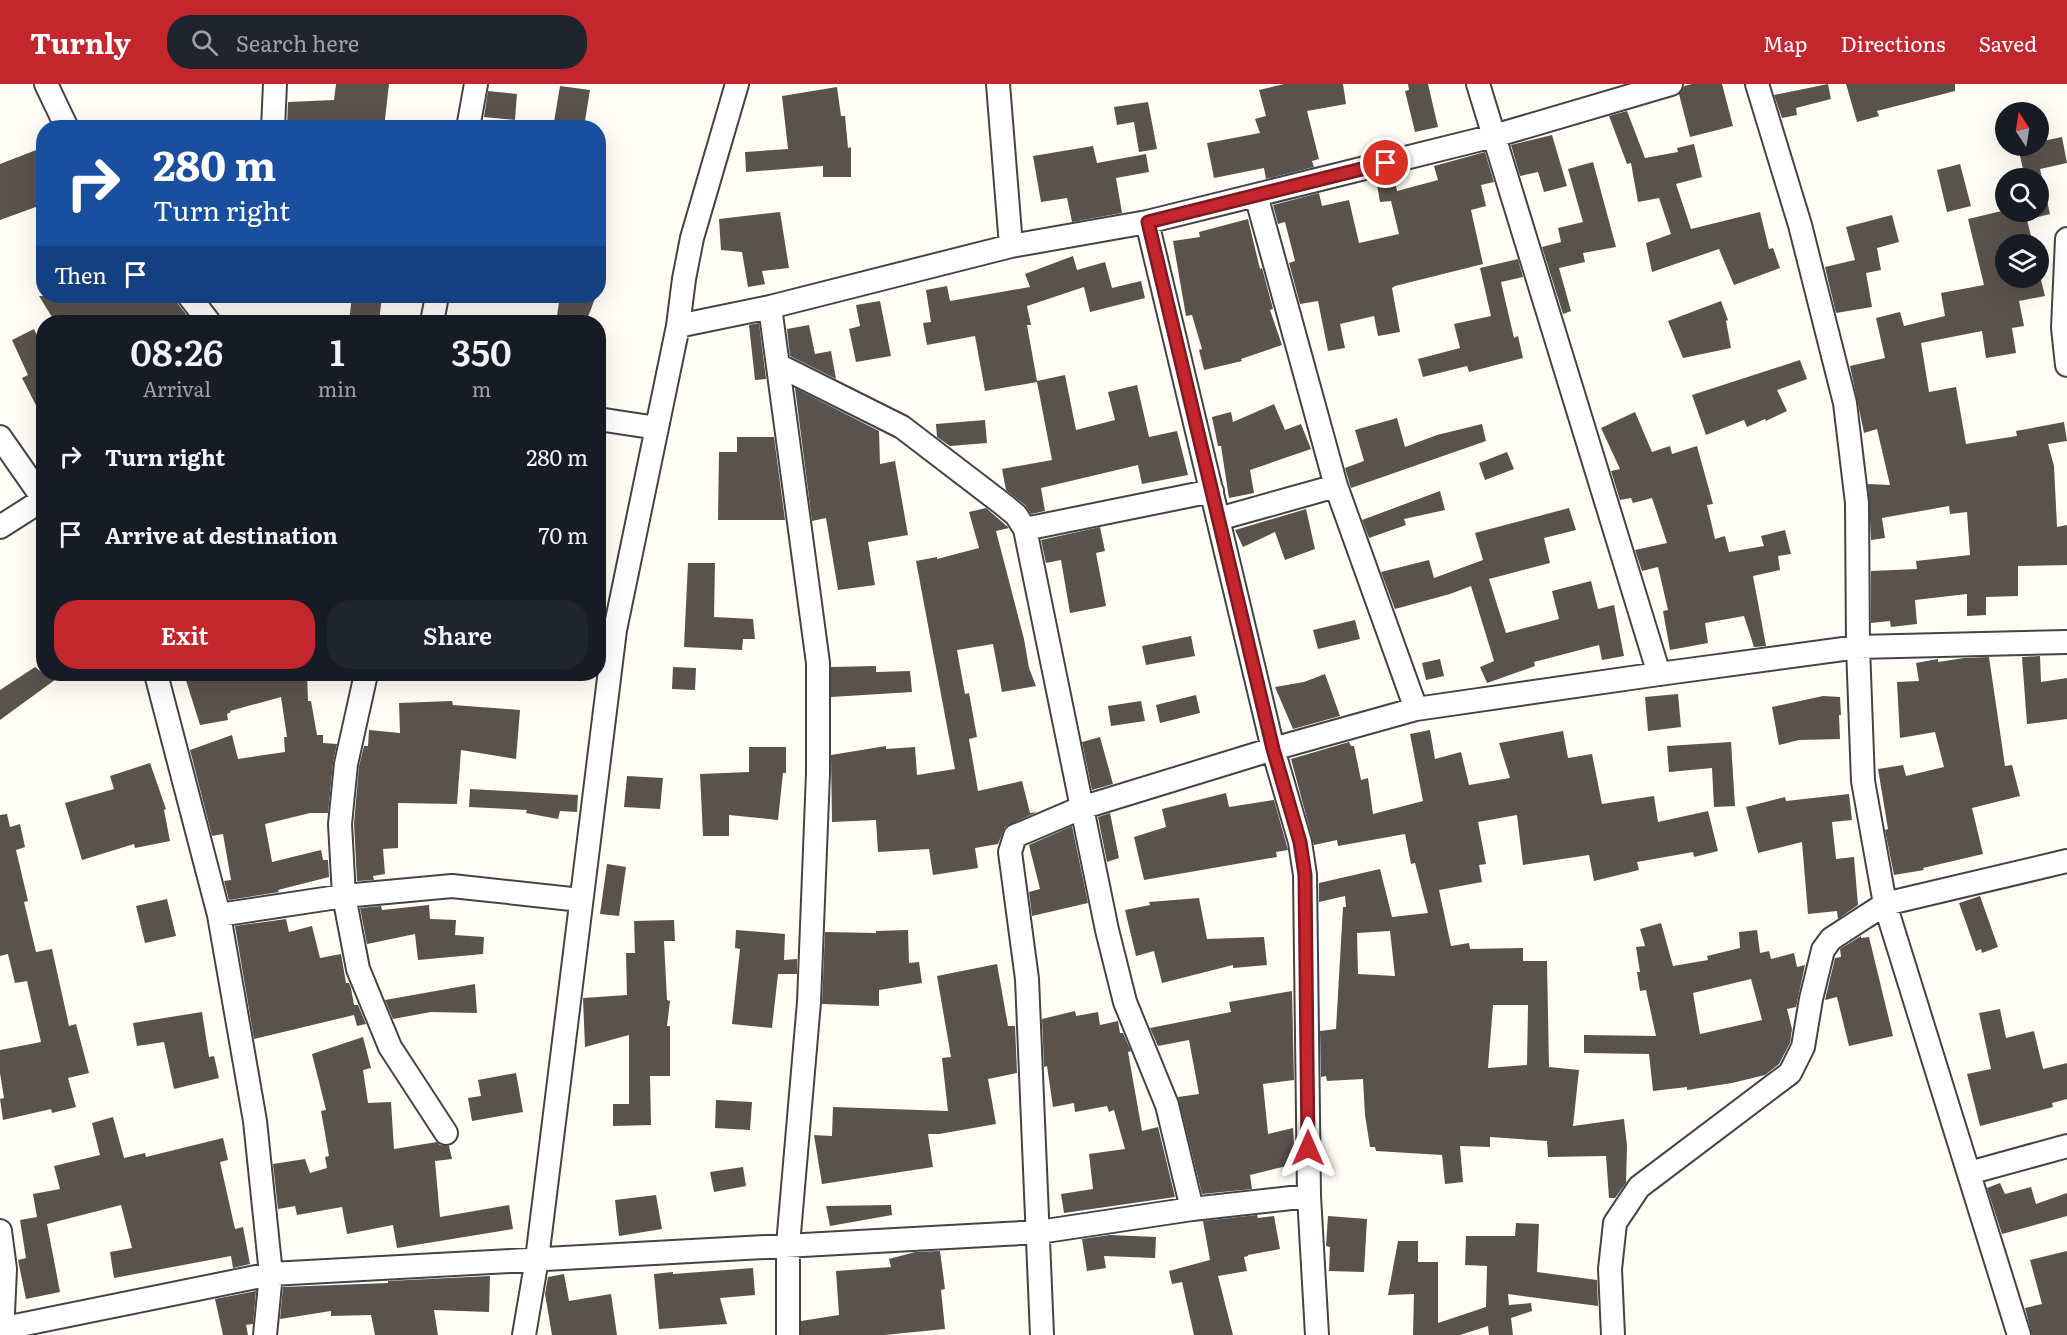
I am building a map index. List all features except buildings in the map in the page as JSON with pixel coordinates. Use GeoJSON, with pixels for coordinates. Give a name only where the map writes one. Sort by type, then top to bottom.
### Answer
{"type":"FeatureCollection","features":[{"type":"Feature","properties":{"kind":"street"},"geometry":{"type":"LineString","coordinates":[[46,84],[63,120]]}},
{"type":"Feature","properties":{"kind":"street"},"geometry":{"type":"LineString","coordinates":[[273,120],[275,84]]}},
{"type":"Feature","properties":{"kind":"street"},"geometry":{"type":"LineString","coordinates":[[469,120],[476,84]]}},
{"type":"Feature","properties":{"kind":"street"},"geometry":{"type":"LineString","coordinates":[[524,1335],[537,1259],[615,630],[678,326],[692,238],[737,84]]}},
{"type":"Feature","properties":{"kind":"street"},"geometry":{"type":"LineString","coordinates":[[998,84],[1011,246]]}},
{"type":"Feature","properties":{"kind":"street"},"geometry":{"type":"LineString","coordinates":[[1478,84],[1659,674]]}},
{"type":"Feature","properties":{"kind":"street"},"geometry":{"type":"LineString","coordinates":[[678,326],[770,308],[1011,246],[1148,222],[1494,136],[1671,84]]}},
{"type":"Feature","properties":{"kind":"street"},"geometry":{"type":"LineString","coordinates":[[1757,84],[1800,225],[1845,403],[1857,502],[1858,647],[1863,781],[1885,904],[2019,1335]]}},
{"type":"Feature","properties":{"kind":"street"},"geometry":{"type":"LineString","coordinates":[[1256,195],[1336,486],[1416,709]]}},
{"type":"Feature","properties":{"kind":"street"},"geometry":{"type":"LineString","coordinates":[[1148,222],[1273,749],[1300,842],[1305,875],[1309,1196],[1317,1335]]}},
{"type":"Feature","properties":{"kind":"street"},"geometry":{"type":"LineString","coordinates":[[2067,239],[2063,328],[2067,365]]}},
{"type":"Feature","properties":{"kind":"street"},"geometry":{"type":"LineString","coordinates":[[194,303],[204,315]]}},
{"type":"Feature","properties":{"kind":"street"},"geometry":{"type":"LineString","coordinates":[[770,308],[818,663],[818,773],[809,1002],[788,1245],[788,1335]]}},
{"type":"Feature","properties":{"kind":"street"},"geometry":{"type":"LineString","coordinates":[[778,365],[902,427],[1016,515],[1024,529],[1107,930],[1125,1002],[1167,1105],[1192,1209]]}},
{"type":"Feature","properties":{"kind":"street"},"geometry":{"type":"LineString","coordinates":[[606,420],[657,428]]}},
{"type":"Feature","properties":{"kind":"street"},"geometry":{"type":"LineString","coordinates":[[0,437],[36,489]]}},
{"type":"Feature","properties":{"kind":"street"},"geometry":{"type":"LineString","coordinates":[[1218,519],[1336,486]]}},
{"type":"Feature","properties":{"kind":"street"},"geometry":{"type":"LineString","coordinates":[[1024,529],[1212,491]]}},
{"type":"Feature","properties":{"kind":"street"},"geometry":{"type":"LineString","coordinates":[[0,527],[36,504]]}},
{"type":"Feature","properties":{"kind":"street"},"geometry":{"type":"LineString","coordinates":[[1042,1335],[1027,979],[1010,852],[1015,836],[1081,807],[1416,709],[1858,647],[2067,642]]}},
{"type":"Feature","properties":{"kind":"street"},"geometry":{"type":"LineString","coordinates":[[158,681],[219,915],[255,1121],[271,1274],[266,1335]]}},
{"type":"Feature","properties":{"kind":"street"},"geometry":{"type":"LineString","coordinates":[[364,681],[346,764],[340,824],[344,896],[358,969],[390,1047],[446,1133]]}},
{"type":"Feature","properties":{"kind":"street"},"geometry":{"type":"LineString","coordinates":[[1613,1335],[1610,1269],[1615,1223],[1639,1187],[1790,1073],[1803,1047],[1822,950],[1831,939],[1885,904],[2067,861]]}},
{"type":"Feature","properties":{"kind":"street"},"geometry":{"type":"LineString","coordinates":[[219,915],[344,896],[452,886],[581,900]]}},
{"type":"Feature","properties":{"kind":"street"},"geometry":{"type":"LineString","coordinates":[[1969,1173],[2067,1146]]}},
{"type":"Feature","properties":{"kind":"street"},"geometry":{"type":"LineString","coordinates":[[0,1231],[5,1269],[1,1331],[271,1274],[1039,1232],[1192,1209],[1309,1196]]}},
{"type":"Feature","properties":{"kind":"route"},"geometry":{"type":"LineString","coordinates":[[1308,1148],[1305,875],[1300,842],[1273,749],[1148,222],[1386,163]]}}]}
